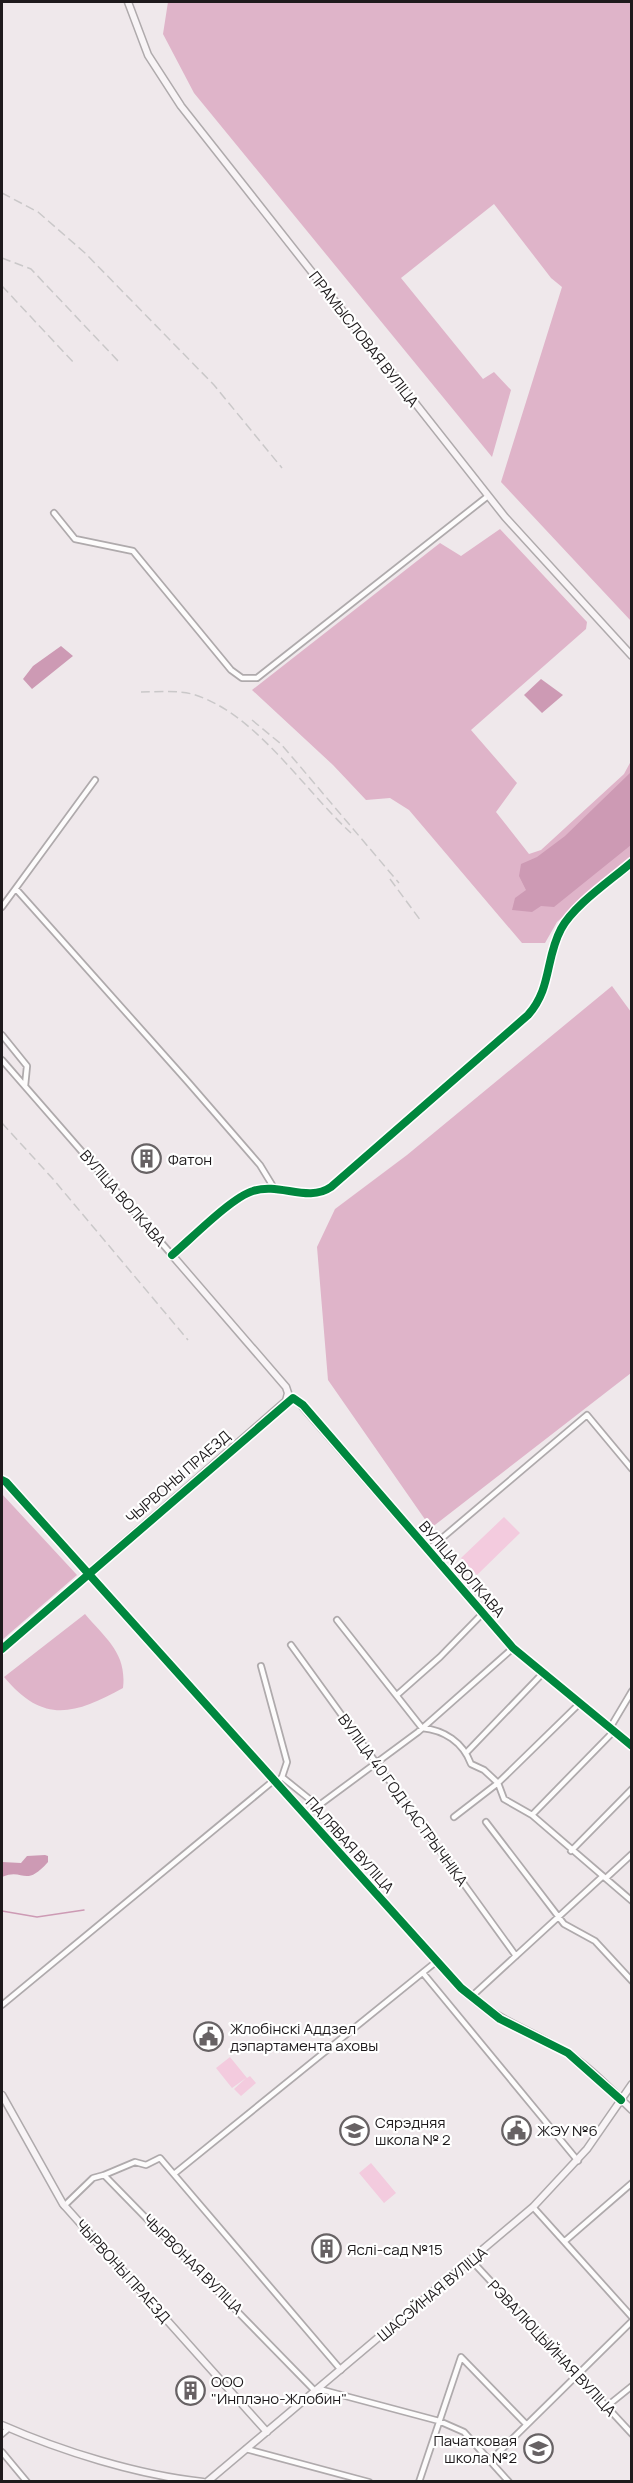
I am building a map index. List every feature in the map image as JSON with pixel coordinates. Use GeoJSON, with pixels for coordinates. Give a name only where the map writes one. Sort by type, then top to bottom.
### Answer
{"type":"FeatureCollection","features":[{"type":"Feature","properties":{"kind":"street","name":"ПРАМЫСЛОВАЯ ВУЛІЦА"},"geometry":{"type":"LineString","coordinates":[[128,2],[148,55],[181,106],[488,496],[526,542],[632,656]]}},
{"type":"Feature","properties":{"kind":"street"},"geometry":{"type":"LineString","coordinates":[[54,513],[75,538],[133,551],[231,670],[249,679],[257,678],[488,496]]}},
{"type":"Feature","properties":{"kind":"street"},"geometry":{"type":"LineString","coordinates":[[2,908],[95,780]]}},
{"type":"Feature","properties":{"kind":"street"},"geometry":{"type":"LineString","coordinates":[[172,1255],[241,1197],[252,1191],[274,1188],[311,1194],[327,1190],[528,1015],[542,998],[556,941],[566,921],[632,862]]}},
{"type":"Feature","properties":{"kind":"street"},"geometry":{"type":"LineString","coordinates":[[16,889],[260,1165],[274,1188]]}},
{"type":"Feature","properties":{"kind":"street"},"geometry":{"type":"LineString","coordinates":[[2,1035],[27,1066],[25,1086]]}},
{"type":"Feature","properties":{"kind":"street","name":"ВУЛІЦА ВОЛКАВА"},"geometry":{"type":"LineString","coordinates":[[2,1060],[286,1387],[288,1393],[286,1401]]}},
{"type":"Feature","properties":{"kind":"street","name":"ВУЛІЦА ВОЛКАВА"},"geometry":{"type":"LineString","coordinates":[[286,1401],[293,1398],[303,1405],[513,1648],[632,1746]]}},
{"type":"Feature","properties":{"kind":"street","name":"ЧЫРВОНЫ ПРАЕЗД"},"geometry":{"type":"LineString","coordinates":[[2,1649],[286,1401]]}},
{"type":"Feature","properties":{"kind":"street"},"geometry":{"type":"LineString","coordinates":[[428,1550],[587,1416],[632,1468]]}},
{"type":"Feature","properties":{"kind":"street"},"geometry":{"type":"LineString","coordinates":[[2,1480],[88,1574]]}},
{"type":"Feature","properties":{"kind":"street","name":"ПАЛЯВАЯ ВУЛІЦА"},"geometry":{"type":"LineString","coordinates":[[88,1574],[471,1997],[513,2026],[568,2053],[632,2110]]}},
{"type":"Feature","properties":{"kind":"street"},"geometry":{"type":"LineString","coordinates":[[397,1695],[440,1657],[482,1614]]}},
{"type":"Feature","properties":{"kind":"street"},"geometry":{"type":"LineString","coordinates":[[337,1620],[422,1728],[441,1730],[467,1752],[471,1764],[484,1770],[498,1783],[504,1799],[532,1815],[632,1901]]}},
{"type":"Feature","properties":{"kind":"street","name":"ВУЛІЦА 40 ГОД КАСТРЫЧНІКА"},"geometry":{"type":"LineString","coordinates":[[291,1644],[516,1956]]}},
{"type":"Feature","properties":{"kind":"street"},"geometry":{"type":"LineString","coordinates":[[282,1777],[318,1806],[422,1728],[513,1648]]}},
{"type":"Feature","properties":{"kind":"street"},"geometry":{"type":"LineString","coordinates":[[2,2005],[282,1777],[286,1762],[261,1666]]}},
{"type":"Feature","properties":{"kind":"street"},"geometry":{"type":"LineString","coordinates":[[467,1752],[543,1673]]}},
{"type":"Feature","properties":{"kind":"street"},"geometry":{"type":"LineString","coordinates":[[532,1815],[612,1730],[632,1691]]}},
{"type":"Feature","properties":{"kind":"street"},"geometry":{"type":"LineString","coordinates":[[454,1817],[498,1783],[580,1703]]}},
{"type":"Feature","properties":{"kind":"street"},"geometry":{"type":"LineString","coordinates":[[572,1851],[632,1788]]}},
{"type":"Feature","properties":{"kind":"street"},"geometry":{"type":"LineString","coordinates":[[486,1822],[564,1924],[595,1941],[632,1981]]}},
{"type":"Feature","properties":{"kind":"street"},"geometry":{"type":"LineString","coordinates":[[471,1997],[558,1917],[632,1854]]}},
{"type":"Feature","properties":{"kind":"street"},"geometry":{"type":"LineString","coordinates":[[174,2174],[437,1961]]}},
{"type":"Feature","properties":{"kind":"street"},"geometry":{"type":"LineString","coordinates":[[423,1973],[578,2161]]}},
{"type":"Feature","properties":{"kind":"street","name":"ШАСЭЙНАЯ ВУЛІЦА"},"geometry":{"type":"LineString","coordinates":[[207,2481],[472,2261],[533,2207],[578,2161],[632,2084]]}},
{"type":"Feature","properties":{"kind":"street","name":"ЧЫРВОНЫ ПРАЕЗД"},"geometry":{"type":"LineString","coordinates":[[2,2095],[64,2206],[267,2432]]}},
{"type":"Feature","properties":{"kind":"street"},"geometry":{"type":"LineString","coordinates":[[64,2206],[93,2178],[135,2162],[147,2165],[160,2158],[341,2370]]}},
{"type":"Feature","properties":{"kind":"street","name":"ЧЫРВОНАЯ ВУЛІЦА"},"geometry":{"type":"LineString","coordinates":[[104,2175],[318,2390]]}},
{"type":"Feature","properties":{"kind":"street"},"geometry":{"type":"LineString","coordinates":[[565,2241],[632,2183]]}},
{"type":"Feature","properties":{"kind":"street"},"geometry":{"type":"LineString","coordinates":[[491,2460],[632,2319],[533,2207]]}},
{"type":"Feature","properties":{"kind":"street","name":"РЭВАЛЮЦЫЙНАЯ ВУЛІЦА"},"geometry":{"type":"LineString","coordinates":[[472,2261],[632,2434]]}},
{"type":"Feature","properties":{"kind":"street"},"geometry":{"type":"LineString","coordinates":[[418,2481],[461,2357],[526,2424]]}},
{"type":"Feature","properties":{"kind":"street"},"geometry":{"type":"LineString","coordinates":[[606,2407],[632,2386]]}},
{"type":"Feature","properties":{"kind":"street"},"geometry":{"type":"LineString","coordinates":[[318,2390],[439,2421],[464,2432],[509,2481]]}},
{"type":"Feature","properties":{"kind":"street"},"geometry":{"type":"LineString","coordinates":[[2,2425],[99,2458],[163,2475],[203,2481]]}},
{"type":"Feature","properties":{"kind":"street"},"geometry":{"type":"LineString","coordinates":[[2,2434],[9,2428]]}},
{"type":"Feature","properties":{"kind":"street"},"geometry":{"type":"LineString","coordinates":[[246,2449],[369,2481]]}},
{"type":"Feature","properties":{"kind":"street"},"geometry":{"type":"LineString","coordinates":[[2,2452],[27,2481]]}},
{"type":"Feature","properties":{"kind":"shaded area"},"geometry":{"type":"Polygon","coordinates":[[[168,2],[631,2],[631,621],[501,482],[562,287],[551,278],[494,204],[401,278],[483,379],[494,372],[511,390],[492,457],[194,93],[163,34],[168,2]]]}},
{"type":"Feature","properties":{"kind":"shaded area"},"geometry":{"type":"Polygon","coordinates":[[[500,529],[587,622],[586,629],[471,730],[517,783],[496,812],[529,854],[541,850],[624,774],[631,761],[631,856],[557,922],[545,943],[522,943],[409,810],[390,798],[366,800],[333,765],[252,690],[440,543],[461,556],[500,529]]]}},
{"type":"Feature","properties":{"kind":"shaded area"},"geometry":{"type":"Polygon","coordinates":[[[61,646],[73,656],[32,689],[23,679],[33,666],[61,646]]]}},
{"type":"Feature","properties":{"kind":"shaded area"},"geometry":{"type":"Polygon","coordinates":[[[541,679],[563,695],[542,713],[524,695],[541,679]]]}},
{"type":"Feature","properties":{"kind":"shaded area"},"geometry":{"type":"Polygon","coordinates":[[[631,772],[631,845],[554,907],[541,906],[532,912],[512,910],[515,898],[526,890],[519,876],[521,864],[537,857],[565,836],[631,772]]]}},
{"type":"Feature","properties":{"kind":"shaded area"},"geometry":{"type":"Polygon","coordinates":[[[612,986],[631,1012],[631,1373],[431,1528],[328,1380],[317,1247],[335,1209],[407,1155],[612,986]]]}},
{"type":"Feature","properties":{"kind":"shaded area"},"geometry":{"type":"Polygon","coordinates":[[[2,1494],[77,1575],[2,1640],[2,1494]]]}},
{"type":"Feature","properties":{"kind":"shaded area"},"geometry":{"type":"Polygon","coordinates":[[[504,1517],[520,1533],[477,1575],[461,1558],[504,1517]]]}},
{"type":"Feature","properties":{"kind":"shaded area"},"geometry":{"type":"Polygon","coordinates":[[[85,1614],[107,1639],[118,1656],[122,1665],[123,1688],[75,1709],[60,1710],[33,1703],[4,1677],[85,1614]]]}},
{"type":"Feature","properties":{"kind":"shaded area"},"geometry":{"type":"Polygon","coordinates":[[[45,1855],[48,1856],[48,1862],[29,1876],[15,1874],[2,1877],[2,1862],[21,1863],[27,1856],[45,1855]]]}},
{"type":"Feature","properties":{"kind":"shaded area"},"geometry":{"type":"Polygon","coordinates":[[[230,2057],[247,2078],[250,2076],[256,2083],[241,2096],[234,2089],[246,2078],[232,2088],[216,2068],[230,2057]]]}},
{"type":"Feature","properties":{"kind":"shaded area"},"geometry":{"type":"Polygon","coordinates":[[[371,2163],[396,2193],[384,2203],[359,2173],[371,2163]]]}},
{"type":"Feature","properties":{"kind":"waterway"},"geometry":{"type":"LineString","coordinates":[[2,1911],[37,1917],[84,1910]]}},
{"type":"Feature","properties":{"kind":"railway"},"geometry":{"type":"LineString","coordinates":[[2,193],[38,212],[85,253],[214,385],[282,468]]}},
{"type":"Feature","properties":{"kind":"railway"},"geometry":{"type":"LineString","coordinates":[[2,258],[31,269],[119,362]]}},
{"type":"Feature","properties":{"kind":"railway"},"geometry":{"type":"LineString","coordinates":[[2,286],[74,363]]}},
{"type":"Feature","properties":{"kind":"railway"},"geometry":{"type":"LineString","coordinates":[[141,692],[192,694],[215,703],[237,717],[277,754],[351,833]]}},
{"type":"Feature","properties":{"kind":"railway"},"geometry":{"type":"LineString","coordinates":[[252,720],[281,744],[399,883]]}},
{"type":"Feature","properties":{"kind":"railway"},"geometry":{"type":"LineString","coordinates":[[390,879],[421,921]]}},
{"type":"Feature","properties":{"kind":"railway"},"geometry":{"type":"LineString","coordinates":[[2,1123],[53,1179],[188,1340]]}},
{"type":"Feature","properties":{"kind":"cycle path"},"geometry":{"type":"LineString","coordinates":[[172,1255],[234,1201],[253,1191],[273,1189],[313,1193],[331,1187],[528,1015],[541,994],[552,951],[567,920],[583,902],[632,862]]}},
{"type":"Feature","properties":{"kind":"cycle path"},"geometry":{"type":"LineString","coordinates":[[2,1649],[293,1398],[303,1405],[513,1648],[632,1746]]}},
{"type":"Feature","properties":{"kind":"cycle path"},"geometry":{"type":"LineString","coordinates":[[2,1480],[461,1988],[500,2019],[568,2053],[621,2100]]}},
{"type":"Feature","properties":{"kind":"place","name":"Фатон"},"geometry":{"type":"Point","coordinates":[147,1159]}},
{"type":"Feature","properties":{"kind":"place","name":"Жлобінскі Аддзел дэпартамента аховы"},"geometry":{"type":"Point","coordinates":[209,2037]}},
{"type":"Feature","properties":{"kind":"place","name":"ЖЭУ №6"},"geometry":{"type":"Point","coordinates":[516,2130]}},
{"type":"Feature","properties":{"kind":"place","name":"Сярэдняя школа № 2"},"geometry":{"type":"Point","coordinates":[354,2131]}},
{"type":"Feature","properties":{"kind":"place","name":"Яслі-сад №15"},"geometry":{"type":"Point","coordinates":[326,2249]}},
{"type":"Feature","properties":{"kind":"place","name":"ООО \"Инплэно-Жлобин\""},"geometry":{"type":"Point","coordinates":[190,2390]}},
{"type":"Feature","properties":{"kind":"place","name":"Пачатковая школа №2"},"geometry":{"type":"Point","coordinates":[538,2449]}}]}
